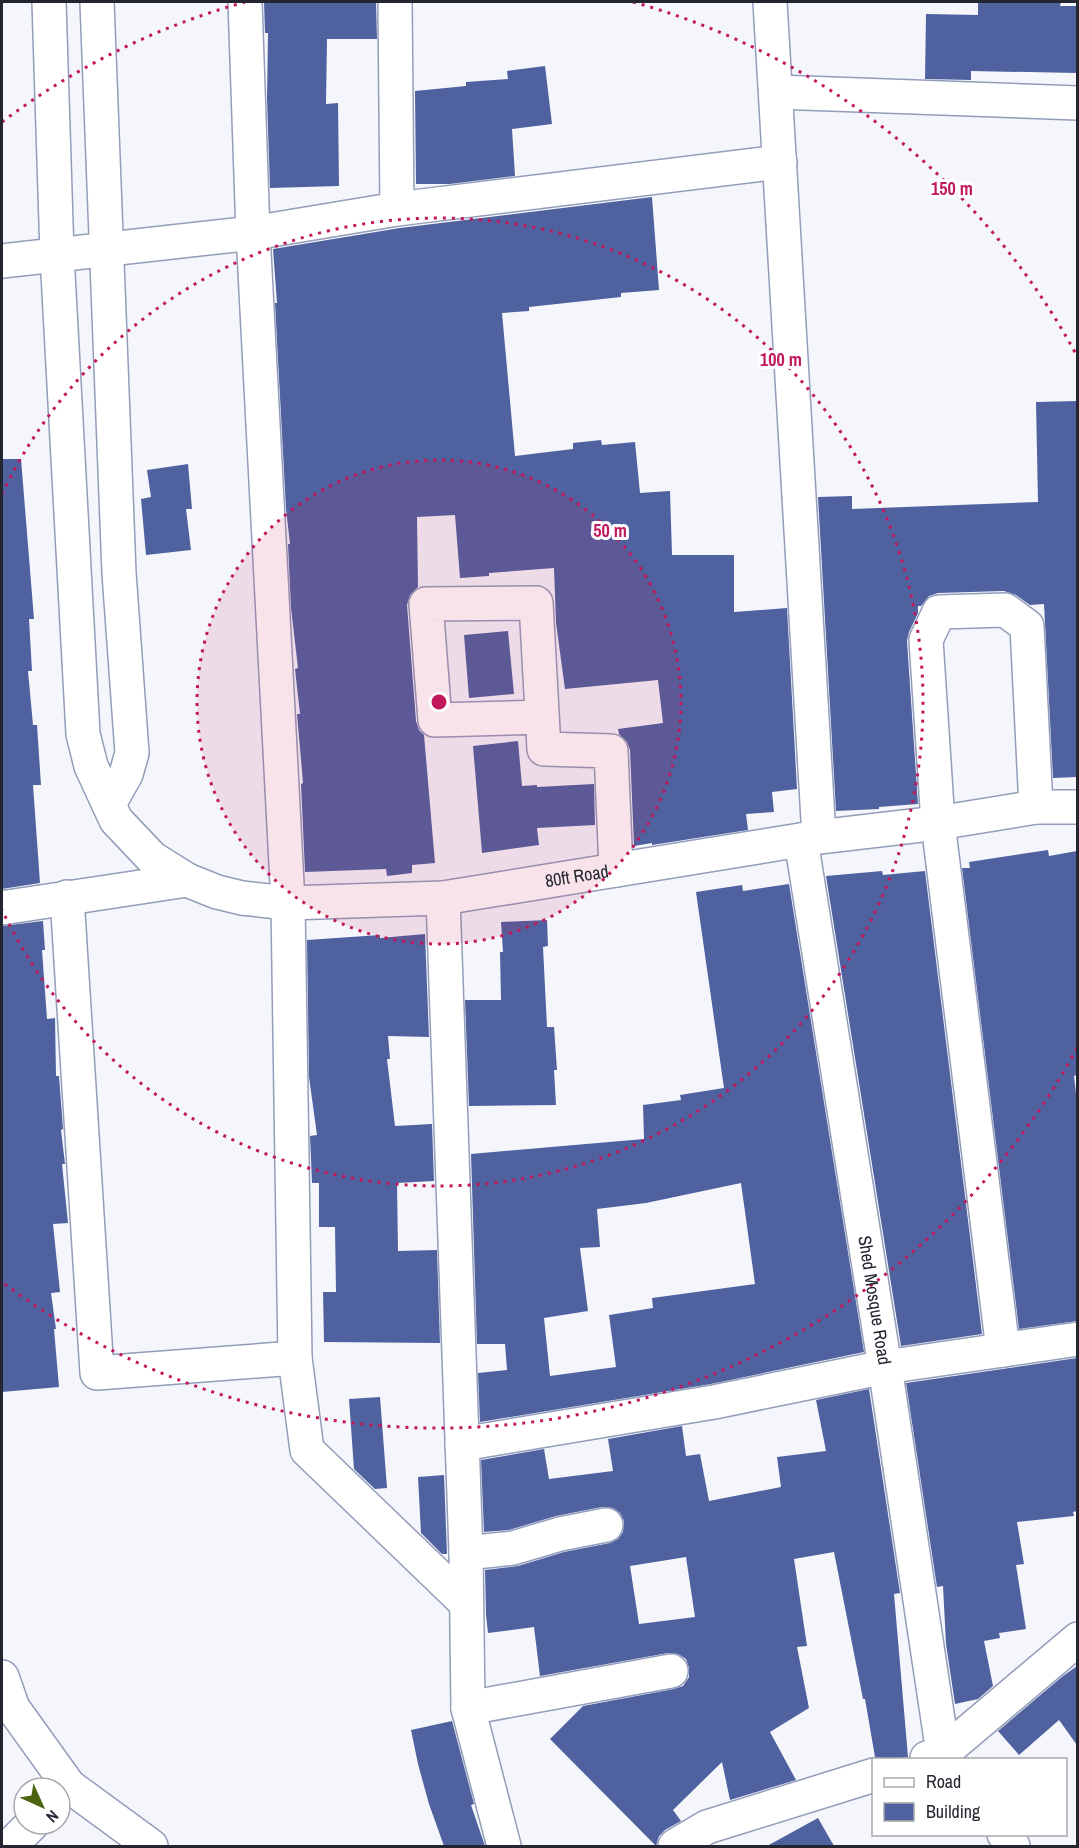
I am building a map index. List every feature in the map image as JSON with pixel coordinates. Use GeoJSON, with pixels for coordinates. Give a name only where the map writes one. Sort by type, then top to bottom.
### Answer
{"type":"FeatureCollection","features":[{"type":"Feature","properties":{"kind":"street","name":"80ft Road"},"geometry":{"type":"LineString","coordinates":[[49,2],[57,255],[83,734],[91,766],[117,820],[152,858],[187,880],[217,892],[242,898],[288,903],[443,898],[810,838],[938,823],[1036,807],[1077,807]]}},
{"type":"Feature","properties":{"kind":"street"},"geometry":{"type":"LineString","coordinates":[[97,2],[119,573],[132,753],[126,774],[109,804]]}},
{"type":"Feature","properties":{"kind":"street"},"geometry":{"type":"LineString","coordinates":[[244,2],[288,903],[295,1358],[307,1450],[466,1603]]}},
{"type":"Feature","properties":{"kind":"street"},"geometry":{"type":"LineString","coordinates":[[395,2],[397,209]]}},
{"type":"Feature","properties":{"kind":"street","name":"Shed Mosque Road"},"geometry":{"type":"LineString","coordinates":[[770,2],[780,162],[810,838],[938,1757]]}},
{"type":"Feature","properties":{"kind":"street"},"geometry":{"type":"LineString","coordinates":[[776,92],[1077,103]]}},
{"type":"Feature","properties":{"kind":"street"},"geometry":{"type":"LineString","coordinates":[[2,261],[254,233],[397,209],[780,162]]}},
{"type":"Feature","properties":{"kind":"street"},"geometry":{"type":"LineString","coordinates":[[542,717],[435,720],[426,604],[536,603],[544,749],[611,751],[616,870]]}},
{"type":"Feature","properties":{"kind":"street"},"geometry":{"type":"LineString","coordinates":[[1003,1350],[938,823],[926,640],[939,612],[1005,610],[1027,626],[1036,807]]}},
{"type":"Feature","properties":{"kind":"street"},"geometry":{"type":"LineString","coordinates":[[2,908],[187,880]]}},
{"type":"Feature","properties":{"kind":"street"},"geometry":{"type":"LineString","coordinates":[[67,897],[97,1373],[295,1358]]}},
{"type":"Feature","properties":{"kind":"street"},"geometry":{"type":"LineString","coordinates":[[443,898],[466,1553],[468,1708],[504,1846]]}},
{"type":"Feature","properties":{"kind":"street"},"geometry":{"type":"LineString","coordinates":[[462,1444],[714,1402],[885,1367],[1077,1339]]}},
{"type":"Feature","properties":{"kind":"street"},"geometry":{"type":"LineString","coordinates":[[466,1553],[513,1548],[560,1534],[606,1525]]}},
{"type":"Feature","properties":{"kind":"street"},"geometry":{"type":"LineString","coordinates":[[938,1757],[1077,1639]]}},
{"type":"Feature","properties":{"kind":"street"},"geometry":{"type":"LineString","coordinates":[[468,1708],[671,1671]]}},
{"type":"Feature","properties":{"kind":"street"},"geometry":{"type":"LineString","coordinates":[[2,1677],[7,1711],[54,1776]]}},
{"type":"Feature","properties":{"kind":"street"},"geometry":{"type":"LineString","coordinates":[[675,1846],[714,1837],[872,1775]]}},
{"type":"Feature","properties":{"kind":"street"},"geometry":{"type":"LineString","coordinates":[[72,1795],[150,1846]]}},
{"type":"Feature","properties":{"kind":"building"},"geometry":{"type":"Polygon","coordinates":[[[264,2],[376,2],[377,39],[327,39],[326,104],[338,103],[339,186],[270,188],[267,99],[268,33],[265,33],[264,2]]]}},
{"type":"Feature","properties":{"kind":"building"},"geometry":{"type":"Polygon","coordinates":[[[978,2],[1061,2],[1060,6],[1077,6],[1077,73],[971,71],[971,80],[925,79],[926,14],[978,15],[978,2]]]}},
{"type":"Feature","properties":{"kind":"building"},"geometry":{"type":"Polygon","coordinates":[[[545,66],[552,124],[512,129],[515,176],[450,184],[416,184],[415,91],[466,86],[466,82],[508,79],[507,71],[545,66]]]}},
{"type":"Feature","properties":{"kind":"building"},"geometry":{"type":"Polygon","coordinates":[[[652,197],[659,290],[621,293],[621,297],[529,307],[529,311],[502,313],[515,456],[573,449],[573,443],[601,440],[602,445],[635,442],[640,493],[670,491],[672,555],[734,555],[734,612],[787,608],[797,789],[772,792],[774,812],[746,814],[748,830],[634,846],[630,750],[618,729],[663,723],[658,680],[565,689],[556,623],[554,568],[489,573],[489,576],[460,578],[455,515],[417,517],[418,587],[410,595],[407,605],[416,721],[419,730],[424,735],[435,863],[412,865],[412,873],[387,876],[386,869],[305,872],[301,784],[303,783],[297,714],[300,714],[295,669],[298,668],[291,608],[288,544],[290,544],[286,509],[273,249],[400,228],[652,197]]]}},
{"type":"Feature","properties":{"kind":"building"},"geometry":{"type":"Polygon","coordinates":[[[1077,401],[1077,777],[1053,778],[1044,604],[1030,605],[1016,595],[1004,591],[938,593],[929,596],[921,606],[918,606],[918,613],[907,641],[918,804],[836,811],[818,497],[852,496],[852,509],[1038,502],[1036,402],[1077,401]]]}},
{"type":"Feature","properties":{"kind":"building"},"geometry":{"type":"Polygon","coordinates":[[[2,459],[21,459],[34,619],[29,619],[32,671],[28,671],[33,725],[37,725],[41,785],[33,785],[40,883],[2,889],[2,459]]]}},
{"type":"Feature","properties":{"kind":"building"},"geometry":{"type":"Polygon","coordinates":[[[188,464],[192,509],[186,509],[191,550],[146,555],[141,499],[151,497],[147,470],[188,464]]]}},
{"type":"Feature","properties":{"kind":"building"},"geometry":{"type":"Polygon","coordinates":[[[508,631],[514,694],[469,698],[464,635],[508,631]]]}},
{"type":"Feature","properties":{"kind":"building"},"geometry":{"type":"Polygon","coordinates":[[[518,741],[522,786],[594,784],[595,825],[537,828],[539,845],[482,853],[473,746],[518,741]]]}},
{"type":"Feature","properties":{"kind":"building"},"geometry":{"type":"Polygon","coordinates":[[[1048,850],[1049,856],[1077,851],[1077,1075],[1074,1076],[1077,1102],[1077,1321],[1019,1329],[962,868],[970,868],[969,862],[1048,850]]]}},
{"type":"Feature","properties":{"kind":"building"},"geometry":{"type":"Polygon","coordinates":[[[882,871],[883,875],[925,871],[982,1334],[901,1346],[826,876],[882,871]]]}},
{"type":"Feature","properties":{"kind":"building"},"geometry":{"type":"Polygon","coordinates":[[[789,884],[864,1352],[711,1384],[480,1422],[478,1373],[507,1370],[505,1344],[477,1344],[471,1154],[644,1139],[643,1105],[681,1100],[680,1095],[724,1088],[696,892],[742,885],[743,891],[789,884]],[[741,1183],[646,1203],[597,1209],[600,1247],[580,1248],[588,1311],[544,1318],[550,1376],[616,1367],[609,1315],[653,1308],[652,1298],[755,1284],[741,1183]]]}},
{"type":"Feature","properties":{"kind":"building"},"geometry":{"type":"Polygon","coordinates":[[[547,920],[548,946],[543,947],[547,1027],[554,1027],[557,1070],[554,1070],[556,1105],[469,1106],[465,1000],[501,1000],[500,952],[503,952],[501,922],[547,920]]]}},
{"type":"Feature","properties":{"kind":"building"},"geometry":{"type":"Polygon","coordinates":[[[43,921],[45,950],[42,950],[47,1019],[55,1018],[56,1076],[59,1076],[65,1164],[62,1164],[68,1223],[53,1224],[60,1292],[51,1293],[56,1329],[54,1329],[59,1387],[2,1392],[2,926],[43,921]]]}},
{"type":"Feature","properties":{"kind":"building"},"geometry":{"type":"Polygon","coordinates":[[[425,934],[429,1037],[388,1036],[390,1059],[387,1059],[395,1126],[432,1124],[434,1181],[397,1183],[398,1251],[437,1250],[440,1343],[324,1342],[323,1292],[336,1292],[335,1227],[319,1227],[319,1183],[312,1183],[310,1136],[317,1135],[309,1077],[307,940],[425,934]]]}},
{"type":"Feature","properties":{"kind":"building"},"geometry":{"type":"Polygon","coordinates":[[[1077,1358],[1077,1511],[1073,1512],[1074,1516],[1017,1522],[1024,1564],[1016,1565],[1026,1629],[999,1633],[1000,1638],[984,1641],[993,1686],[978,1699],[955,1704],[946,1644],[943,1586],[937,1587],[906,1383],[1077,1358]]]}},
{"type":"Feature","properties":{"kind":"building"},"geometry":{"type":"Polygon","coordinates":[[[869,1389],[900,1593],[894,1594],[908,1757],[875,1757],[834,1552],[794,1559],[807,1646],[797,1647],[809,1708],[770,1732],[796,1780],[730,1800],[722,1762],[673,1810],[681,1821],[659,1836],[656,1846],[550,1739],[583,1706],[683,1686],[689,1677],[686,1659],[678,1654],[668,1653],[540,1676],[534,1627],[488,1633],[486,1615],[485,1570],[518,1566],[564,1552],[610,1543],[618,1539],[623,1532],[624,1521],[620,1513],[613,1508],[602,1507],[556,1516],[509,1530],[484,1532],[481,1460],[544,1449],[549,1479],[613,1471],[608,1439],[682,1426],[686,1456],[700,1454],[709,1501],[781,1487],[777,1457],[826,1451],[816,1400],[869,1389]],[[686,1557],[630,1566],[639,1624],[695,1617],[686,1557]]]}},
{"type":"Feature","properties":{"kind":"building"},"geometry":{"type":"Polygon","coordinates":[[[380,1397],[387,1488],[375,1489],[354,1469],[349,1399],[380,1397]]]}},
{"type":"Feature","properties":{"kind":"building"},"geometry":{"type":"Polygon","coordinates":[[[444,1475],[447,1554],[442,1554],[421,1533],[418,1477],[444,1475]]]}},
{"type":"Feature","properties":{"kind":"building"},"geometry":{"type":"Polygon","coordinates":[[[1077,1666],[1077,1745],[1059,1720],[1019,1755],[998,1731],[1077,1666]]]}},
{"type":"Feature","properties":{"kind":"building"},"geometry":{"type":"Polygon","coordinates":[[[452,1721],[474,1804],[471,1805],[485,1846],[444,1846],[418,1764],[411,1730],[452,1721]]]}},
{"type":"Feature","properties":{"kind":"building"},"geometry":{"type":"Polygon","coordinates":[[[818,1818],[834,1846],[767,1846],[818,1818]]]}}]}
